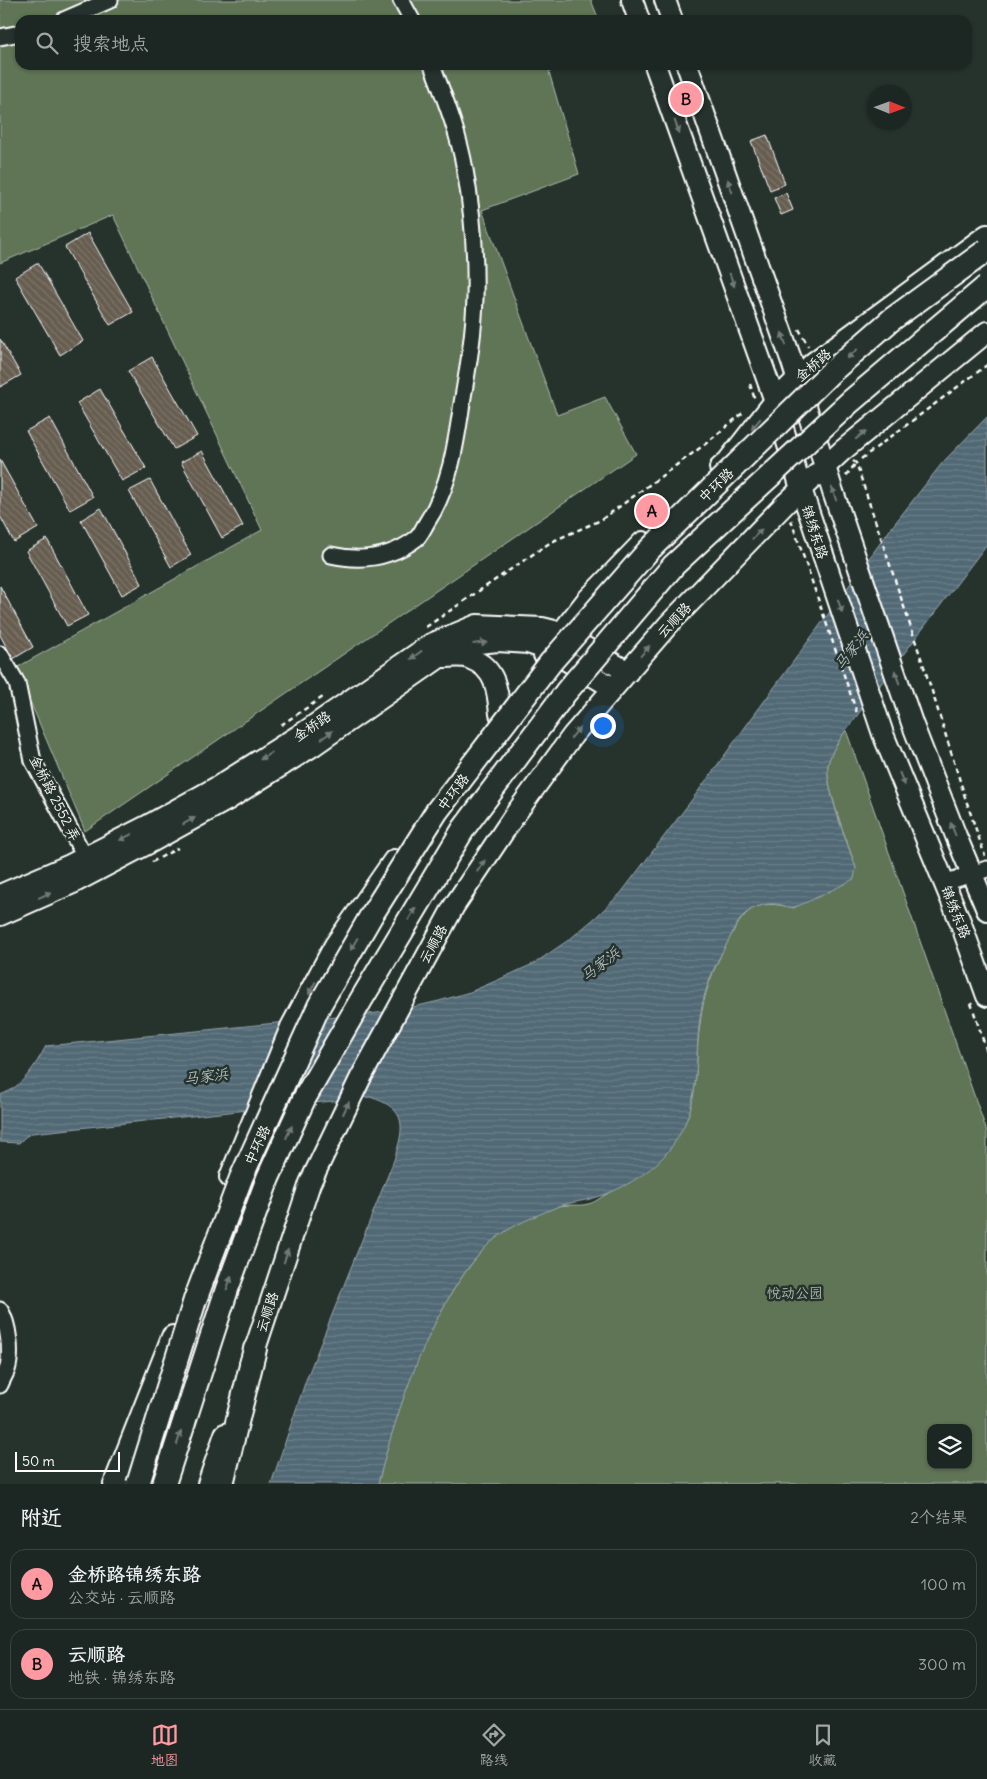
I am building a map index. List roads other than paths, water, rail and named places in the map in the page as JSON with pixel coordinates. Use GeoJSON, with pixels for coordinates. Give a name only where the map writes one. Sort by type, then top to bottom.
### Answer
{"type":"FeatureCollection","features":[{"type":"Feature","properties":{"kind":"highway","name":"中环路"},"geometry":{"type":"LineString","coordinates":[[138,1484],[195,1300],[242,1178],[319,1006],[371,916],[438,812],[551,662],[648,551],[830,373],[891,320],[987,250]]}},
{"type":"Feature","properties":{"kind":"highway","name":"中环路"},"geometry":{"type":"LineString","coordinates":[[164,1484],[227,1289],[268,1178],[304,1099],[365,992],[464,828],[566,692],[674,565],[850,402],[987,286]]}},
{"type":"Feature","properties":{"kind":"highway"},"geometry":{"type":"LineString","coordinates":[[115,1484],[173,1337]]}},
{"type":"Feature","properties":{"kind":"highway"},"geometry":{"type":"LineString","coordinates":[[218,1483],[255,1349]]}},
{"type":"Feature","properties":{"kind":"main road"},"geometry":{"type":"LineString","coordinates":[[632,0],[637,15]]}},
{"type":"Feature","properties":{"kind":"main road"},"geometry":{"type":"LineString","coordinates":[[664,0],[670,15]]}},
{"type":"Feature","properties":{"kind":"main road","name":"锦绣东路"},"geometry":{"type":"LineString","coordinates":[[657,70],[883,734],[944,883],[978,997]]}},
{"type":"Feature","properties":{"kind":"main road"},"geometry":{"type":"LineString","coordinates":[[690,70],[794,370],[849,540],[912,723],[982,868],[987,910]]}},
{"type":"Feature","properties":{"kind":"main road","name":"金桥路"},"geometry":{"type":"LineString","coordinates":[[561,633],[587,600],[663,521],[728,460],[767,396],[794,370],[813,363],[987,235]]}},
{"type":"Feature","properties":{"kind":"main road"},"geometry":{"type":"LineString","coordinates":[[801,489],[842,451],[987,332]]}},
{"type":"Feature","properties":{"kind":"main road","name":"云顺路"},"geometry":{"type":"LineString","coordinates":[[255,1349],[310,1183],[360,1079],[454,906],[530,794],[573,735],[668,625],[801,489]]}},
{"type":"Feature","properties":{"kind":"main road","name":"金桥路"},"geometry":{"type":"LineString","coordinates":[[0,895],[85,858],[219,786],[306,730],[431,644],[476,626],[542,628],[561,633],[628,672]]}},
{"type":"Feature","properties":{"kind":"main road"},"geometry":{"type":"LineString","coordinates":[[125,1484],[173,1337],[187,1306],[229,1179],[291,1027],[335,945],[467,756],[561,633]]}},
{"type":"Feature","properties":{"kind":"main road","name":"金桥路"},"geometry":{"type":"LineString","coordinates":[[0,914],[75,882],[154,842],[227,800],[314,745],[440,657],[470,644],[498,641],[528,643],[549,650],[613,688]]}},
{"type":"Feature","properties":{"kind":"main road"},"geometry":{"type":"LineString","coordinates":[[440,657],[472,658],[484,667],[495,681],[500,714]]}},
{"type":"Feature","properties":{"kind":"street"},"geometry":{"type":"LineString","coordinates":[[76,15],[110,0]]}},
{"type":"Feature","properties":{"kind":"street"},"geometry":{"type":"LineString","coordinates":[[401,0],[409,15]]}},
{"type":"Feature","properties":{"kind":"street"},"geometry":{"type":"LineString","coordinates":[[0,37],[15,34]]}},
{"type":"Feature","properties":{"kind":"street"},"geometry":{"type":"LineString","coordinates":[[331,555],[348,559],[391,554],[418,537],[436,509],[453,458],[471,352],[475,297],[472,221],[465,169],[449,111],[434,70]]}},
{"type":"Feature","properties":{"kind":"street","name":"金桥路 2552 弄"},"geometry":{"type":"LineString","coordinates":[[0,654],[17,683],[33,762],[85,858]]}},
{"type":"Feature","properties":{"kind":"street"},"geometry":{"type":"LineString","coordinates":[[944,883],[982,868]]}},
{"type":"Feature","properties":{"kind":"street"},"geometry":{"type":"LineString","coordinates":[[0,1310],[4,1316],[9,1338],[8,1368],[0,1385]]}},
{"type":"Feature","properties":{"kind":"water","name":"马家浜"},"geometry":{"type":"Polygon","coordinates":[[[987,417],[987,544],[846,730],[829,759],[828,774],[830,786],[856,868],[854,879],[797,906],[763,905],[752,909],[742,917],[736,925],[711,975],[706,990],[699,1026],[692,1101],[687,1119],[678,1137],[665,1155],[651,1169],[625,1186],[591,1199],[557,1207],[534,1217],[506,1231],[483,1250],[465,1273],[448,1300],[418,1360],[395,1424],[378,1484],[271,1484],[306,1380],[394,1160],[401,1129],[397,1114],[392,1107],[370,1097],[32,1133],[19,1143],[0,1142],[0,1095],[15,1087],[28,1075],[46,1046],[377,1013],[409,1008],[470,992],[498,980],[535,963],[570,939],[621,893],[691,801],[892,527],[943,462],[987,417]]]}},
{"type":"Feature","properties":{"kind":"place","name":"云顺路"},"geometry":{"type":"Point","coordinates":[686,99]}},
{"type":"Feature","properties":{"kind":"place","name":"金桥路锦绣东路"},"geometry":{"type":"Point","coordinates":[652,511]}},
{"type":"Feature","properties":{"kind":"park label","name":"悦动公园"},"geometry":{"type":"Point","coordinates":[795,1293]}}]}
